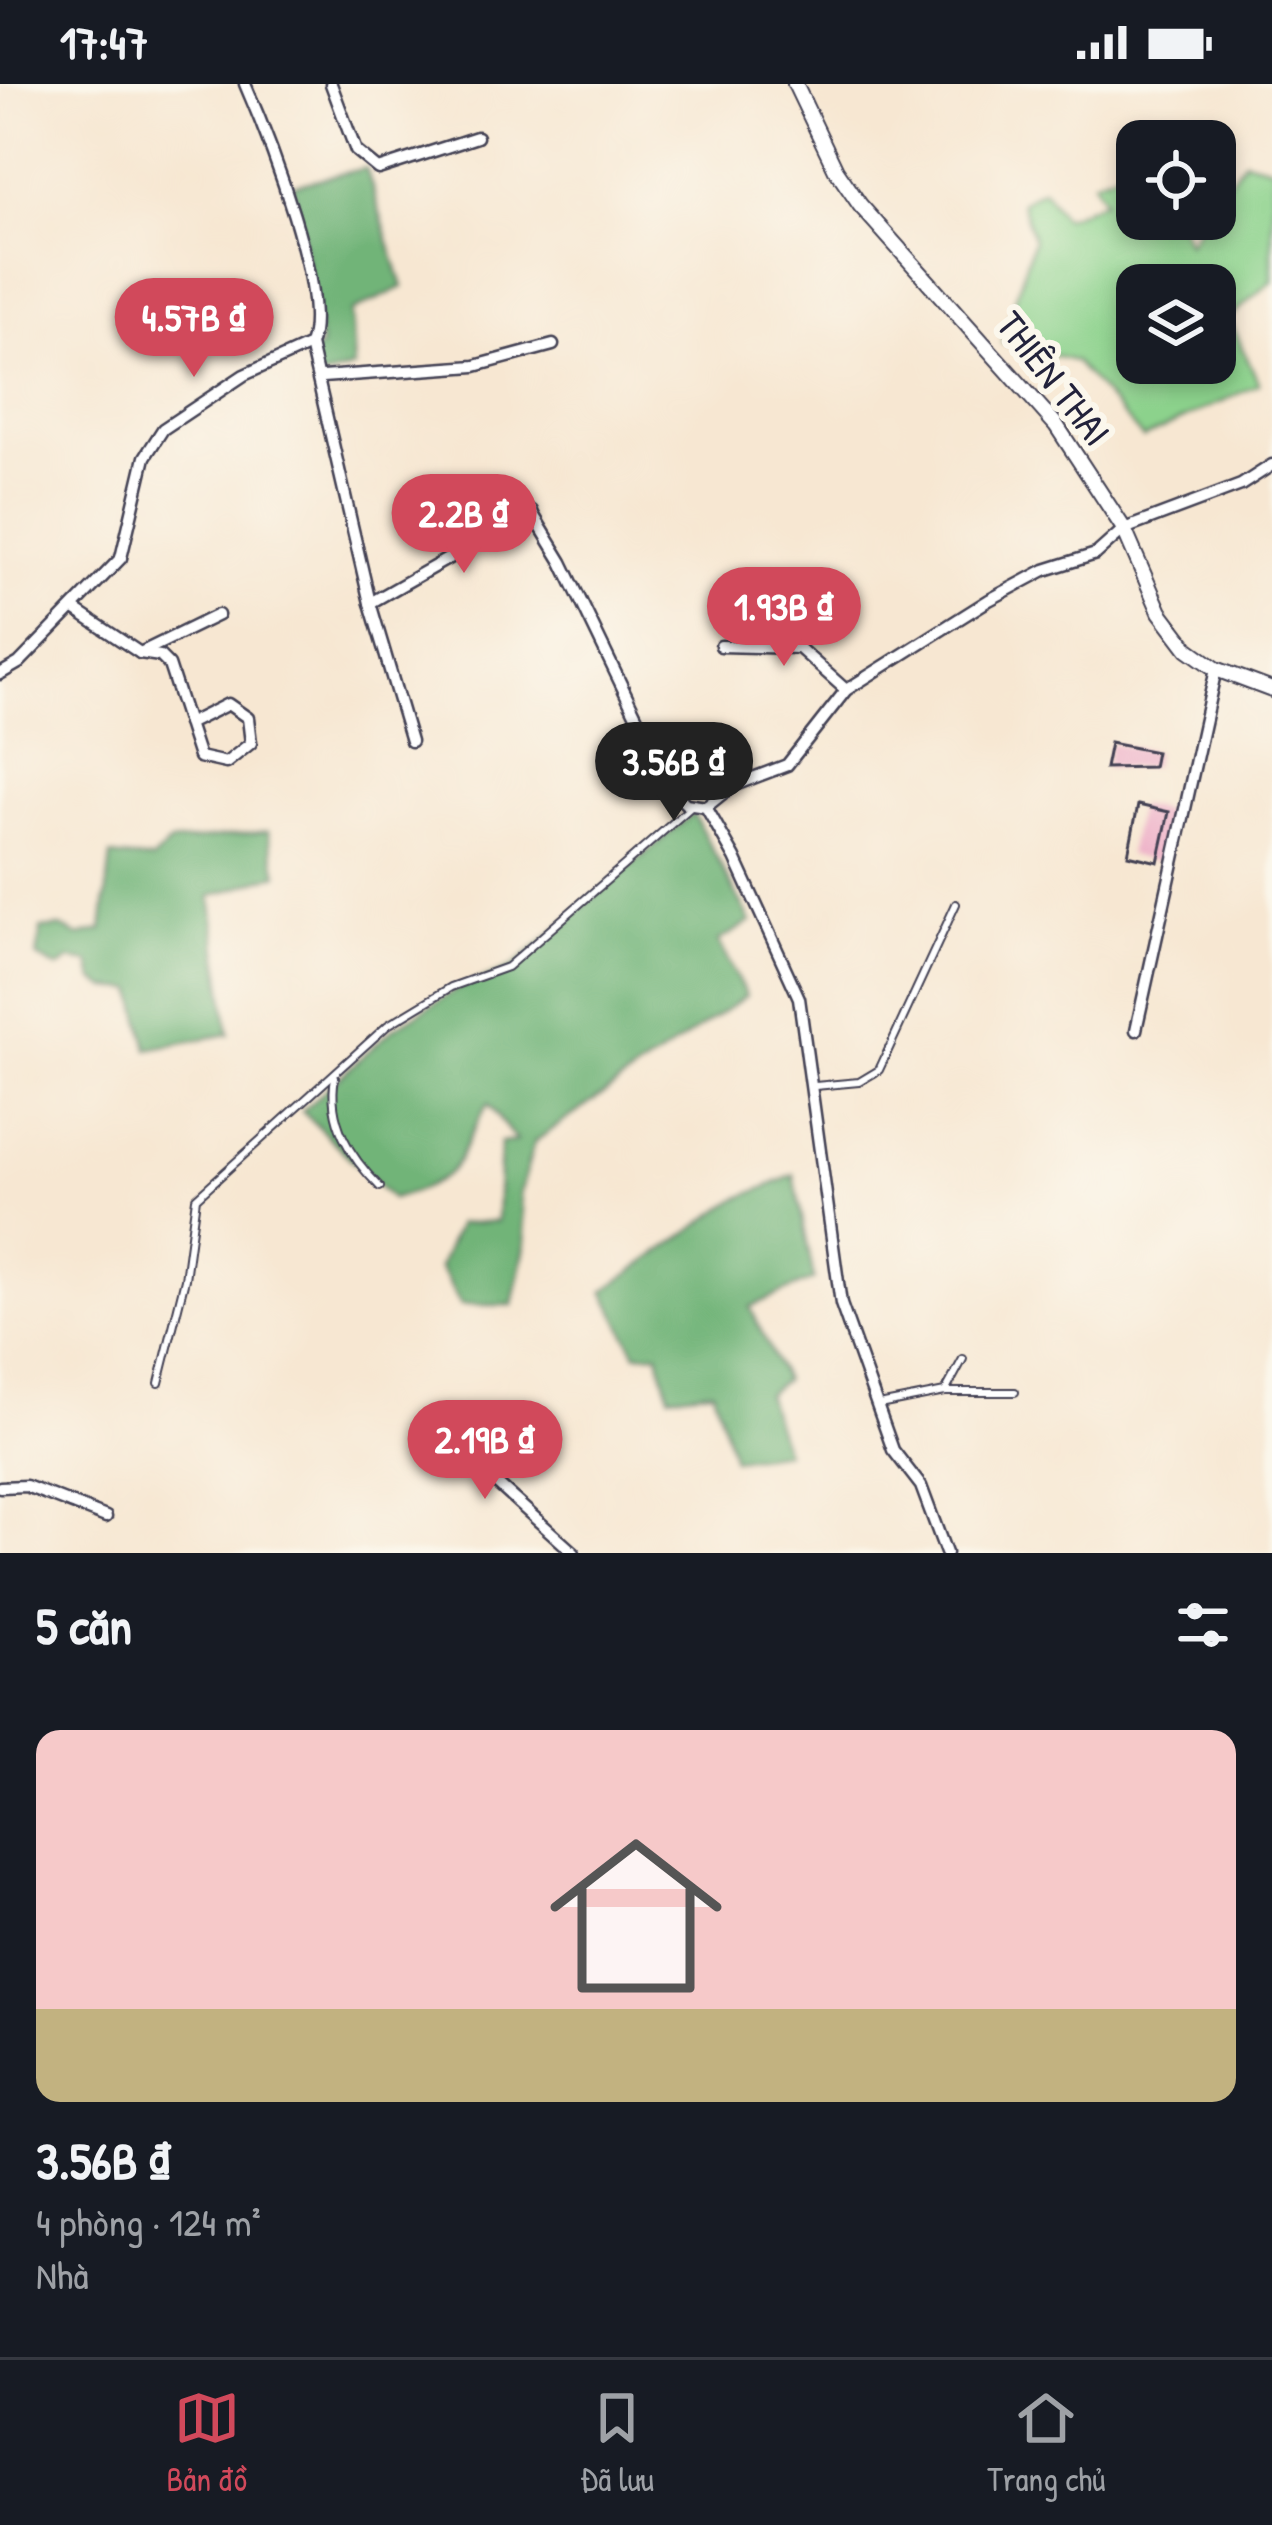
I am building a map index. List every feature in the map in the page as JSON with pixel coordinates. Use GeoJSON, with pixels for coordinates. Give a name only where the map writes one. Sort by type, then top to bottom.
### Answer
{"type":"FeatureCollection","features":[{"type":"Feature","properties":{"kind":"street"},"geometry":{"type":"LineString","coordinates":[[245,84],[287,181],[314,321],[310,345],[322,377],[341,491],[411,741]]}},
{"type":"Feature","properties":{"kind":"street"},"geometry":{"type":"LineString","coordinates":[[331,84],[356,151],[378,170],[477,137]]}},
{"type":"Feature","properties":{"kind":"street","name":"THIÊN THAI"},"geometry":{"type":"LineString","coordinates":[[795,84],[836,170],[860,206],[1056,425],[1124,529],[1160,612],[1188,650],[1216,669],[1272,690]]}},
{"type":"Feature","properties":{"kind":"street"},"geometry":{"type":"LineString","coordinates":[[0,674],[19,663],[121,558],[153,440],[244,375],[310,345]]}},
{"type":"Feature","properties":{"kind":"street"},"geometry":{"type":"LineString","coordinates":[[322,377],[475,366],[553,345]]}},
{"type":"Feature","properties":{"kind":"street"},"geometry":{"type":"LineString","coordinates":[[700,806],[732,786],[788,765],[846,690],[1017,585],[1096,554],[1124,529],[1241,485],[1272,465]]}},
{"type":"Feature","properties":{"kind":"street"},"geometry":{"type":"LineString","coordinates":[[370,603],[532,511],[562,562],[672,790],[700,806],[791,976],[815,1086],[837,1288],[893,1450],[921,1486],[946,1553]]}},
{"type":"Feature","properties":{"kind":"street"},"geometry":{"type":"LineString","coordinates":[[74,609],[140,653],[160,656],[169,665],[195,751],[204,761],[235,759],[251,742],[248,718],[228,704],[188,724]]}},
{"type":"Feature","properties":{"kind":"street"},"geometry":{"type":"LineString","coordinates":[[140,653],[218,615]]}},
{"type":"Feature","properties":{"kind":"street"},"geometry":{"type":"LineString","coordinates":[[721,646],[800,647],[846,690]]}},
{"type":"Feature","properties":{"kind":"street"},"geometry":{"type":"LineString","coordinates":[[1136,1030],[1216,669]]}},
{"type":"Feature","properties":{"kind":"street"},"geometry":{"type":"LineString","coordinates":[[425,1419],[574,1553]]}},
{"type":"Feature","properties":{"kind":"street"},"geometry":{"type":"LineString","coordinates":[[0,1487],[26,1486],[106,1517]]}},
{"type":"Feature","properties":{"kind":"lane"},"geometry":{"type":"LineString","coordinates":[[159,1383],[184,1280],[196,1198],[388,1025],[451,987],[506,967],[700,806]]}},
{"type":"Feature","properties":{"kind":"lane"},"geometry":{"type":"LineString","coordinates":[[815,1086],[859,1082],[879,1070],[956,904]]}},
{"type":"Feature","properties":{"kind":"lane"},"geometry":{"type":"LineString","coordinates":[[336,1073],[332,1094],[344,1138],[355,1162],[380,1187]]}},
{"type":"Feature","properties":{"kind":"lane"},"geometry":{"type":"LineString","coordinates":[[945,1392],[963,1359]]}},
{"type":"Feature","properties":{"kind":"lane"},"geometry":{"type":"LineString","coordinates":[[876,1406],[945,1392],[1015,1393]]}},
{"type":"Feature","properties":{"kind":"green space"},"geometry":{"type":"Polygon","coordinates":[[[1244,160],[1272,167],[1272,281],[1236,312],[1236,264],[1116,264],[1116,384],[1236,384],[1236,333],[1259,384],[1143,438],[1074,361],[1002,343],[1033,240],[1021,202],[1043,189],[1063,218],[1104,201],[1093,181],[1116,172],[1116,240],[1236,240],[1236,172],[1244,160]]]}},
{"type":"Feature","properties":{"kind":"green space"},"geometry":{"type":"Polygon","coordinates":[[[366,168],[403,287],[351,312],[354,368],[316,380],[308,357],[321,347],[293,185],[366,168]]]}},
{"type":"Feature","properties":{"kind":"green space"},"geometry":{"type":"Polygon","coordinates":[[[693,813],[751,922],[718,941],[746,996],[534,1142],[520,1194],[526,1242],[513,1305],[461,1305],[439,1267],[458,1224],[497,1221],[500,1143],[516,1141],[488,1104],[447,1175],[392,1199],[302,1111],[394,1028],[461,987],[511,968],[693,813]]]}},
{"type":"Feature","properties":{"kind":"green space"},"geometry":{"type":"Polygon","coordinates":[[[268,831],[278,874],[211,896],[229,1034],[148,1049],[134,990],[106,988],[94,980],[90,963],[70,960],[58,968],[37,957],[41,929],[61,927],[79,936],[102,930],[111,856],[152,860],[170,843],[268,831]]]}},
{"type":"Feature","properties":{"kind":"green space"},"geometry":{"type":"Polygon","coordinates":[[[794,1175],[814,1279],[750,1307],[784,1380],[766,1394],[785,1452],[733,1459],[713,1390],[669,1395],[658,1353],[636,1354],[604,1291],[735,1200],[794,1175]]]}},
{"type":"Feature","properties":{"kind":"building"},"geometry":{"type":"Polygon","coordinates":[[[1110,743],[1156,752],[1153,767],[1105,768],[1110,743]]]}},
{"type":"Feature","properties":{"kind":"building"},"geometry":{"type":"Polygon","coordinates":[[[1138,805],[1169,812],[1158,862],[1128,855],[1138,805]]]}}]}
